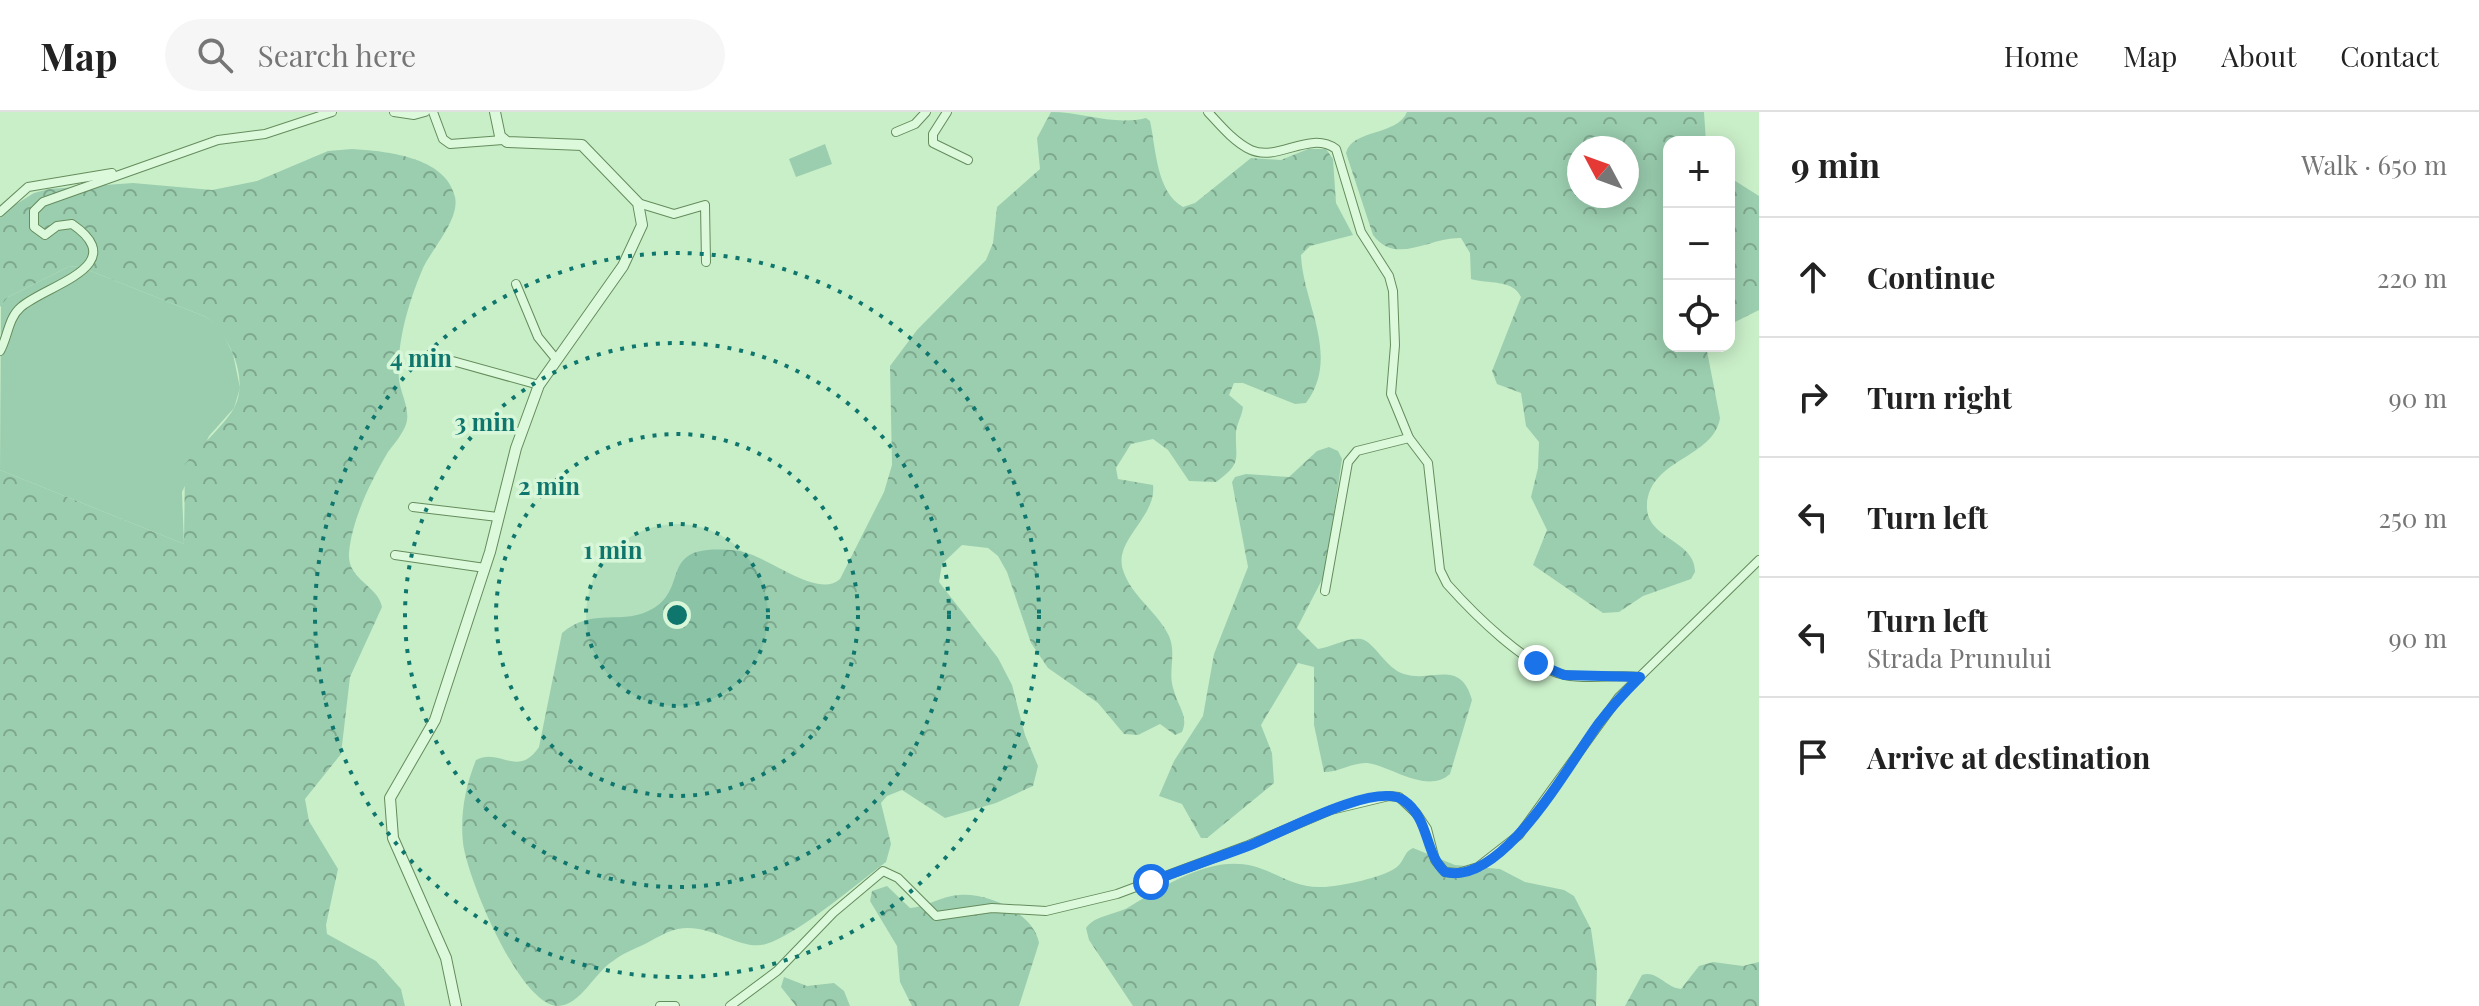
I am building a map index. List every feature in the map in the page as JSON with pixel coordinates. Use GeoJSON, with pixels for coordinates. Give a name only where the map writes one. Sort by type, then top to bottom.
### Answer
{"type":"FeatureCollection","features":[{"type":"Feature","properties":{"kind":"street"},"geometry":{"type":"LineString","coordinates":[[0,351],[12,318],[20,308],[83,273],[92,260],[93,250],[80,229],[66,224],[45,235],[34,227],[34,211],[43,202],[218,140],[265,134],[332,112]]}},
{"type":"Feature","properties":{"kind":"street"},"geometry":{"type":"LineString","coordinates":[[394,112],[414,115],[425,112]]}},
{"type":"Feature","properties":{"kind":"street"},"geometry":{"type":"LineString","coordinates":[[433,112],[446,142],[503,140],[582,145],[638,203],[674,214],[705,205],[706,262]]}},
{"type":"Feature","properties":{"kind":"street"},"geometry":{"type":"LineString","coordinates":[[495,112],[503,140]]}},
{"type":"Feature","properties":{"kind":"street"},"geometry":{"type":"LineString","coordinates":[[896,132],[915,124],[926,112]]}},
{"type":"Feature","properties":{"kind":"street"},"geometry":{"type":"LineString","coordinates":[[947,112],[933,134],[933,143],[968,160]]}},
{"type":"Feature","properties":{"kind":"street"},"geometry":{"type":"LineString","coordinates":[[1208,112],[1251,150],[1266,153],[1322,143],[1336,149],[1361,232],[1389,276],[1393,291],[1395,345],[1391,394],[1409,438],[1428,463],[1440,570],[1447,584],[1523,653],[1548,669],[1564,675],[1640,677]]}},
{"type":"Feature","properties":{"kind":"street"},"geometry":{"type":"LineString","coordinates":[[0,212],[28,187],[136,169]]}},
{"type":"Feature","properties":{"kind":"street"},"geometry":{"type":"LineString","coordinates":[[456,1006],[446,958],[393,838],[389,806],[394,785],[435,720],[485,568],[516,448],[539,385],[630,255],[642,225],[638,203]]}},
{"type":"Feature","properties":{"kind":"street"},"geometry":{"type":"LineString","coordinates":[[516,284],[538,337],[556,359]]}},
{"type":"Feature","properties":{"kind":"street"},"geometry":{"type":"LineString","coordinates":[[449,360],[539,385]]}},
{"type":"Feature","properties":{"kind":"street"},"geometry":{"type":"LineString","coordinates":[[1325,591],[1348,462],[1357,451],[1392,445],[1409,438]]}},
{"type":"Feature","properties":{"kind":"street"},"geometry":{"type":"LineString","coordinates":[[413,507],[498,517]]}},
{"type":"Feature","properties":{"kind":"street"},"geometry":{"type":"LineString","coordinates":[[395,555],[485,568]]}},
{"type":"Feature","properties":{"kind":"street"},"geometry":{"type":"LineString","coordinates":[[730,1006],[777,971],[833,913],[883,871],[898,878],[936,916],[992,908],[1046,911],[1117,894],[1246,846],[1331,810],[1389,796],[1399,797],[1417,814],[1427,829],[1435,860],[1445,872],[1458,873],[1478,867],[1519,835],[1597,725],[1640,677],[1759,560]]}},
{"type":"Feature","properties":{"kind":"street"},"geometry":{"type":"LineString","coordinates":[[660,1006],[675,1006]]}},
{"type":"Feature","properties":{"kind":"green space"},"geometry":{"type":"Polygon","coordinates":[[[1051,112],[1110,120],[1146,118],[1150,121],[1162,180],[1174,200],[1183,207],[1195,203],[1251,158],[1281,160],[1308,149],[1326,149],[1333,159],[1336,203],[1353,235],[1310,246],[1301,255],[1320,348],[1316,385],[1306,403],[1295,404],[1243,383],[1234,383],[1229,395],[1243,407],[1236,432],[1236,460],[1216,482],[1189,481],[1168,450],[1153,439],[1131,444],[1116,468],[1118,479],[1153,485],[1149,508],[1124,549],[1123,570],[1132,588],[1169,636],[1172,684],[1184,716],[1182,732],[1175,735],[1160,724],[1138,735],[1124,734],[1098,703],[1048,668],[1031,643],[1007,572],[998,556],[988,548],[962,545],[942,564],[939,582],[998,658],[1012,685],[1025,735],[1038,766],[1033,786],[996,803],[945,818],[902,790],[887,796],[881,803],[891,844],[886,862],[827,908],[779,939],[757,945],[690,928],[674,930],[617,958],[566,1005],[558,1006],[543,1000],[527,985],[497,937],[467,860],[462,833],[463,812],[476,760],[493,757],[516,762],[531,756],[539,747],[562,633],[585,620],[631,616],[654,608],[665,599],[679,567],[695,552],[739,551],[819,584],[830,584],[840,579],[884,492],[892,465],[890,366],[917,330],[986,260],[993,243],[997,207],[1040,169],[1037,138],[1051,112]]]}},
{"type":"Feature","properties":{"kind":"green space"},"geometry":{"type":"Polygon","coordinates":[[[1407,112],[1704,112],[1706,136],[1663,136],[1663,352],[1707,352],[1720,418],[1706,442],[1658,478],[1650,490],[1647,505],[1654,525],[1688,553],[1693,561],[1695,572],[1691,579],[1643,596],[1619,612],[1603,613],[1533,565],[1547,530],[1531,497],[1538,468],[1539,442],[1526,426],[1521,393],[1497,384],[1492,371],[1521,297],[1512,287],[1471,279],[1470,253],[1461,238],[1403,249],[1382,244],[1373,235],[1346,153],[1357,140],[1394,125],[1407,112]]]}},
{"type":"Feature","properties":{"kind":"green space"},"geometry":{"type":"Polygon","coordinates":[[[825,144],[832,164],[796,177],[789,159],[825,144]]]}},
{"type":"Feature","properties":{"kind":"green space"},"geometry":{"type":"Polygon","coordinates":[[[352,149],[396,154],[427,164],[440,172],[455,197],[453,215],[423,268],[405,322],[399,380],[407,421],[369,488],[351,540],[349,553],[353,570],[375,593],[382,607],[350,677],[341,754],[305,799],[309,821],[338,869],[326,925],[327,934],[376,961],[401,989],[405,1006],[0,1006],[0,470],[184,544],[185,464],[231,413],[239,395],[240,382],[229,345],[206,317],[78,266],[68,267],[8,297],[0,307],[0,214],[34,193],[49,189],[133,183],[212,190],[257,181],[328,151],[352,149]]]}},
{"type":"Feature","properties":{"kind":"green space"},"geometry":{"type":"Polygon","coordinates":[[[1735,181],[1759,196],[1759,310],[1735,322],[1735,181]]]}},
{"type":"Feature","properties":{"kind":"green space"},"geometry":{"type":"Polygon","coordinates":[[[78,266],[206,317],[220,328],[233,354],[240,388],[234,408],[209,436],[182,492],[184,544],[0,470],[1,305],[8,297],[68,267],[78,266]]]}},
{"type":"Feature","properties":{"kind":"green space"},"geometry":{"type":"Polygon","coordinates":[[[1329,447],[1338,451],[1342,459],[1325,574],[1297,628],[1318,649],[1361,639],[1404,674],[1444,675],[1460,679],[1472,700],[1450,774],[1441,780],[1419,780],[1367,763],[1324,772],[1314,725],[1314,667],[1298,663],[1261,725],[1272,753],[1274,783],[1207,838],[1201,838],[1182,804],[1159,796],[1174,761],[1203,716],[1214,654],[1248,567],[1232,482],[1235,477],[1246,474],[1289,477],[1317,451],[1329,447]]]}},
{"type":"Feature","properties":{"kind":"green space"},"geometry":{"type":"Polygon","coordinates":[[[1413,848],[1455,865],[1500,869],[1525,882],[1564,890],[1574,896],[1591,929],[1597,970],[1596,1006],[1133,1006],[1089,940],[1086,928],[1095,920],[1124,910],[1172,882],[1204,869],[1220,865],[1253,866],[1295,883],[1329,887],[1384,874],[1398,866],[1413,848]]]}},
{"type":"Feature","properties":{"kind":"green space"},"geometry":{"type":"Polygon","coordinates":[[[887,886],[910,908],[953,896],[970,895],[1008,907],[1028,922],[1039,943],[1019,1006],[912,1006],[900,982],[897,946],[870,901],[872,891],[887,886]]]}},
{"type":"Feature","properties":{"kind":"green space"},"geometry":{"type":"Polygon","coordinates":[[[1713,962],[1743,966],[1759,962],[1759,1006],[1625,1006],[1642,975],[1652,975],[1681,989],[1699,966],[1713,962]]]}},
{"type":"Feature","properties":{"kind":"green space"},"geometry":{"type":"Polygon","coordinates":[[[784,977],[807,986],[834,983],[844,991],[850,1006],[796,1006],[781,987],[784,977]]]}},
{"type":"Feature","properties":{"kind":"route"},"geometry":{"type":"LineString","coordinates":[[1151,882],[1331,810],[1389,796],[1399,797],[1417,814],[1427,829],[1435,860],[1445,872],[1458,873],[1478,867],[1519,835],[1597,725],[1640,677],[1564,675],[1536,663]]}}]}
